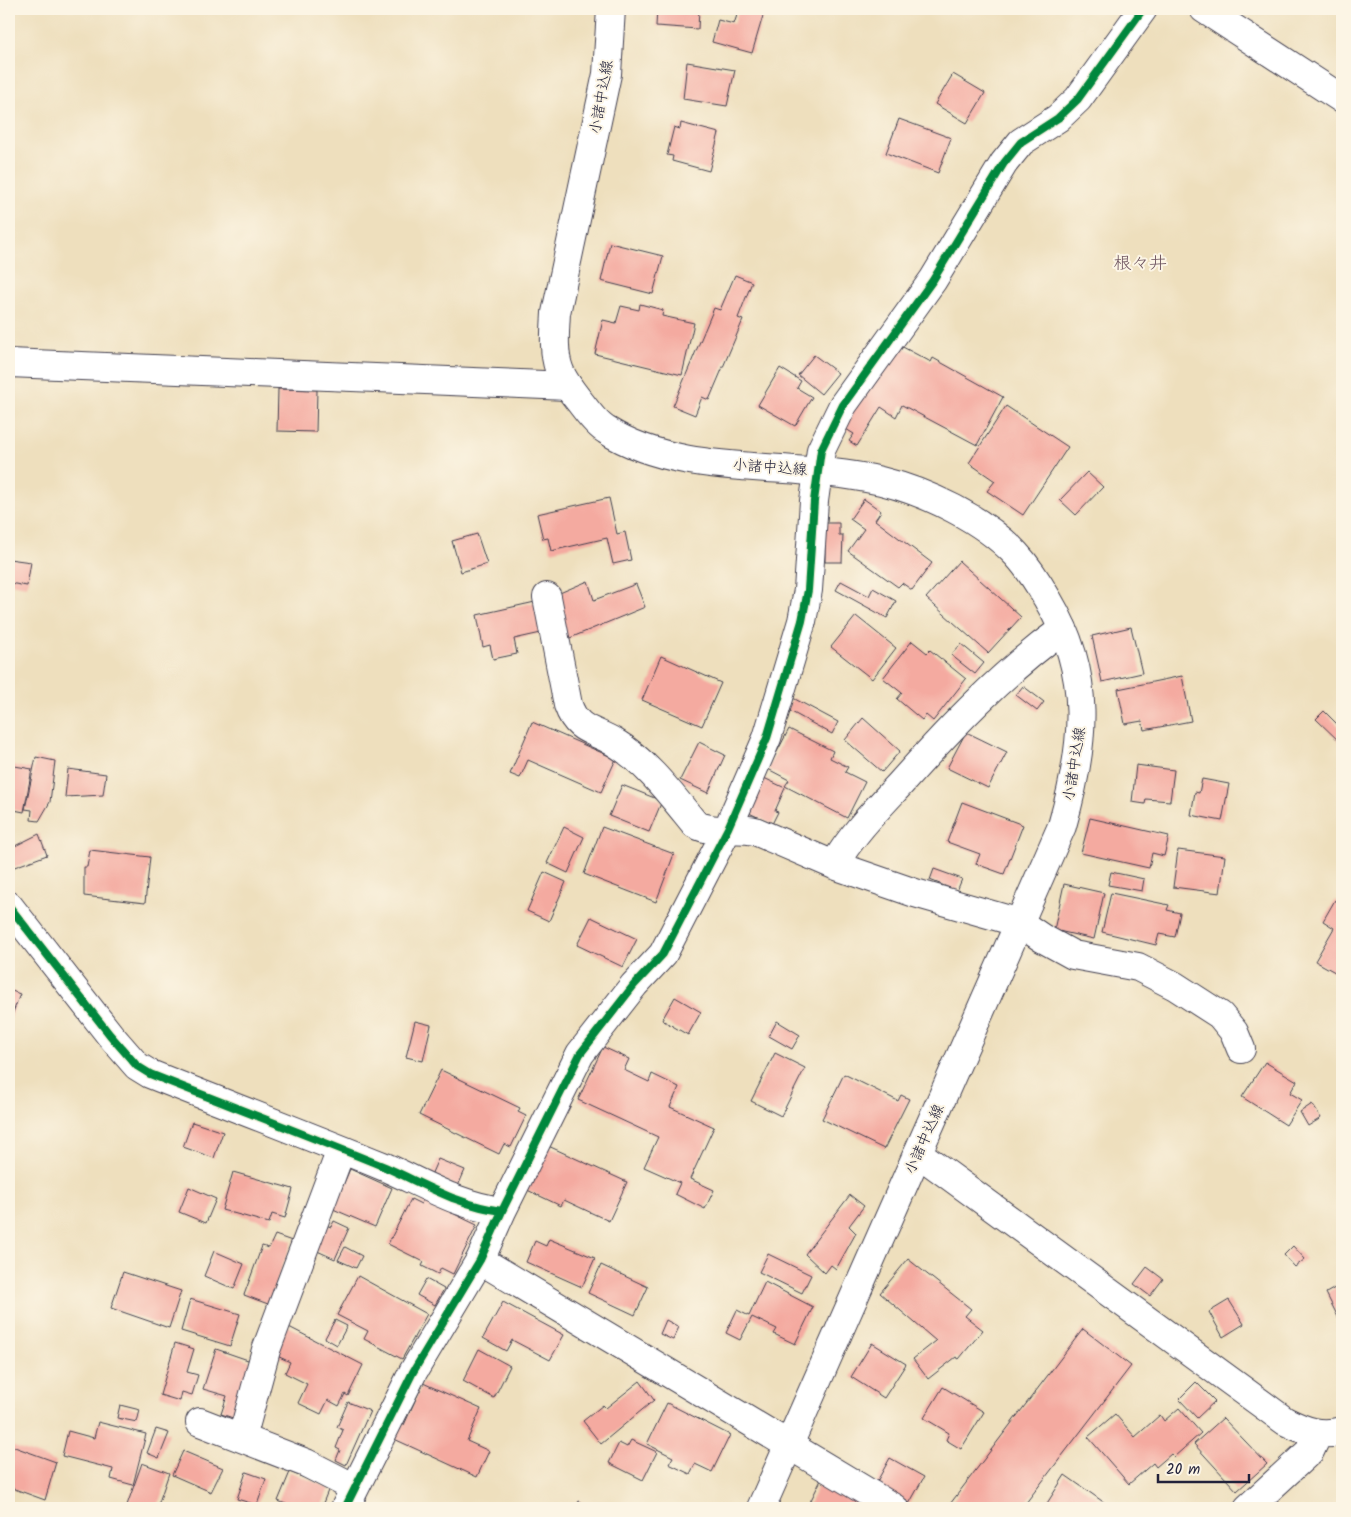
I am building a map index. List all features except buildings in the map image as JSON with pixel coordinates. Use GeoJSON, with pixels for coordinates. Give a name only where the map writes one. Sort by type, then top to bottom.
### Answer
{"type":"FeatureCollection","features":[{"type":"Feature","properties":{"kind":"street","name":"小諸中込線"},"geometry":{"type":"LineString","coordinates":[[611,9],[608,74],[556,313],[555,346],[559,368],[568,386],[604,429],[631,444],[662,455],[700,461],[818,470],[880,480],[922,494],[957,510],[993,534],[1016,554],[1038,583],[1063,629],[1075,663],[1081,701],[1082,732],[1062,826],[761,1508]]}},
{"type":"Feature","properties":{"kind":"street"},"geometry":{"type":"LineString","coordinates":[[200,1422],[306,1463],[350,1498],[413,1372],[480,1260],[502,1211],[580,1054],[634,985],[663,954],[728,828],[767,738],[802,621],[808,590],[821,450],[843,405],[933,280],[1004,163],[1022,142],[1058,118],[1078,99],[1144,9]]}},
{"type":"Feature","properties":{"kind":"street"},"geometry":{"type":"LineString","coordinates":[[1204,9],[1342,99]]}},
{"type":"Feature","properties":{"kind":"street"},"geometry":{"type":"LineString","coordinates":[[9,363],[568,386]]}},
{"type":"Feature","properties":{"kind":"street"},"geometry":{"type":"LineString","coordinates":[[546,597],[568,705],[573,719],[583,727],[626,750],[695,824],[705,830],[718,831],[728,828],[742,828],[755,831],[834,865],[914,893],[1020,923],[1042,938],[1073,954],[1138,967],[1175,986],[1220,1015],[1234,1032],[1241,1049]]}},
{"type":"Feature","properties":{"kind":"street"},"geometry":{"type":"LineString","coordinates":[[834,865],[847,843],[948,732],[1002,677],[1063,629]]}},
{"type":"Feature","properties":{"kind":"street"},"geometry":{"type":"LineString","coordinates":[[9,906],[137,1066],[150,1074],[386,1168],[444,1195],[481,1209],[502,1211]]}},
{"type":"Feature","properties":{"kind":"street"},"geometry":{"type":"LineString","coordinates":[[242,1438],[266,1350],[341,1150]]}},
{"type":"Feature","properties":{"kind":"street"},"geometry":{"type":"LineString","coordinates":[[918,1152],[1285,1421],[1330,1433]]}},
{"type":"Feature","properties":{"kind":"street"},"geometry":{"type":"LineString","coordinates":[[480,1260],[894,1508]]}},
{"type":"Feature","properties":{"kind":"street"},"geometry":{"type":"LineString","coordinates":[[1248,1508],[1330,1433]]}},
{"type":"Feature","properties":{"kind":"cycle path"},"geometry":{"type":"LineString","coordinates":[[502,1211],[580,1054],[634,985],[663,954],[728,828],[767,738],[802,621],[808,590],[814,501],[821,450],[843,405],[933,280],[1004,163],[1021,142],[1058,118],[1078,99],[1143,9]]}},
{"type":"Feature","properties":{"kind":"cycle path"},"geometry":{"type":"LineString","coordinates":[[9,906],[110,1035],[137,1066],[150,1074],[385,1167],[456,1199],[502,1211],[480,1260],[413,1372],[345,1508]]}},
{"type":"Feature","properties":{"kind":"district","name":"根々井"},"geometry":{"type":"Point","coordinates":[1140,263]}}]}
